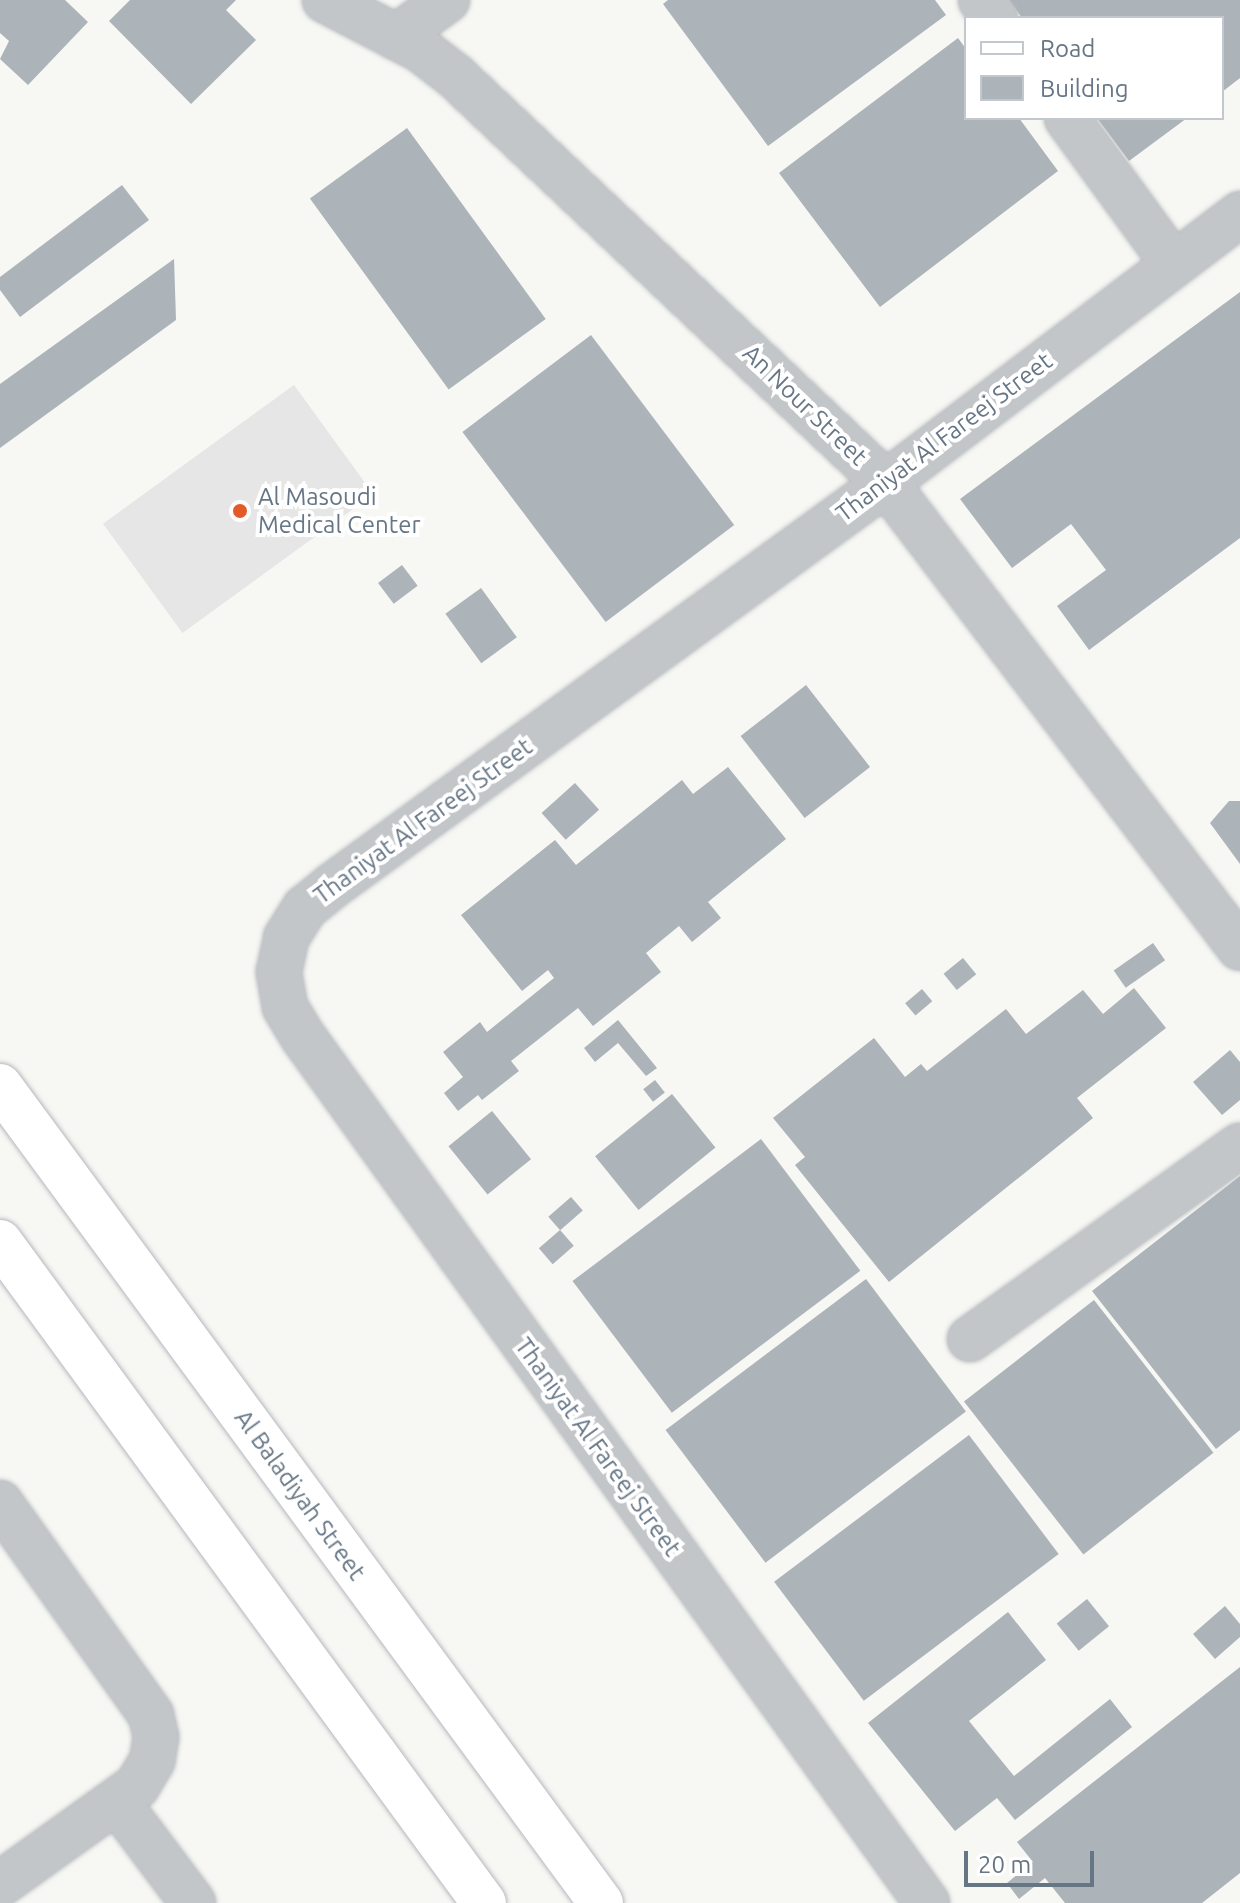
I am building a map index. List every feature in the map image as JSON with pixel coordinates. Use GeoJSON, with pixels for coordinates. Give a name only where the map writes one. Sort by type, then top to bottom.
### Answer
{"type":"FeatureCollection","features":[{"type":"Feature","properties":{"kind":"main road","name":"Al Baladiyah Street"},"geometry":{"type":"LineString","coordinates":[[0,1086],[601,1903]]}},
{"type":"Feature","properties":{"kind":"main road"},"geometry":{"type":"LineString","coordinates":[[0,1242],[484,1903]]}},
{"type":"Feature","properties":{"kind":"street","name":"An Nour Street"},"geometry":{"type":"LineString","coordinates":[[325,0],[396,37],[455,76],[517,130],[886,483],[1240,948]]}},
{"type":"Feature","properties":{"kind":"street"},"geometry":{"type":"LineString","coordinates":[[396,37],[447,0]]}},
{"type":"Feature","properties":{"kind":"street"},"geometry":{"type":"LineString","coordinates":[[981,0],[993,16]]}},
{"type":"Feature","properties":{"kind":"street"},"geometry":{"type":"LineString","coordinates":[[1068,120],[1172,262]]}},
{"type":"Feature","properties":{"kind":"street","name":"Thaniyat Al Fareej Street"},"geometry":{"type":"LineString","coordinates":[[927,1903],[303,1037],[285,1007],[279,972],[286,938],[305,908],[332,886],[886,483],[1172,262],[1240,214]]}},
{"type":"Feature","properties":{"kind":"street"},"geometry":{"type":"LineString","coordinates":[[970,1339],[1240,1146]]}},
{"type":"Feature","properties":{"kind":"street"},"geometry":{"type":"LineString","coordinates":[[0,1503],[151,1715],[156,1737],[152,1761],[118,1803],[0,1884]]}},
{"type":"Feature","properties":{"kind":"street"},"geometry":{"type":"LineString","coordinates":[[118,1803],[193,1903]]}},
{"type":"Feature","properties":{"kind":"shaded area","name":"Al Masoudi Medical Center"},"geometry":{"type":"Polygon","coordinates":[[[294,385],[373,494],[182,633],[103,524],[294,385]]]}},
{"type":"Feature","properties":{"kind":"building"},"geometry":{"type":"Polygon","coordinates":[[[0,0],[65,0],[88,22],[28,85],[0,59],[9,41],[0,33],[0,0]]]}},
{"type":"Feature","properties":{"kind":"building"},"geometry":{"type":"Polygon","coordinates":[[[130,0],[236,0],[226,10],[256,40],[191,104],[109,21],[130,0]]]}},
{"type":"Feature","properties":{"kind":"building"},"geometry":{"type":"Polygon","coordinates":[[[668,0],[935,0],[946,15],[768,146],[663,4],[668,0]]]}},
{"type":"Feature","properties":{"kind":"building"},"geometry":{"type":"Polygon","coordinates":[[[1009,0],[1240,0],[1240,78],[1224,90],[1224,16],[1021,16],[1009,0]]]}},
{"type":"Feature","properties":{"kind":"building"},"geometry":{"type":"Polygon","coordinates":[[[958,38],[964,46],[964,120],[1020,120],[1058,171],[880,307],[779,173],[958,38]]]}},
{"type":"Feature","properties":{"kind":"building"},"geometry":{"type":"Polygon","coordinates":[[[1098,120],[1184,120],[1129,161],[1098,120]]]}},
{"type":"Feature","properties":{"kind":"building"},"geometry":{"type":"Polygon","coordinates":[[[407,128],[546,319],[449,389],[310,199],[407,128]]]}},
{"type":"Feature","properties":{"kind":"building"},"geometry":{"type":"Polygon","coordinates":[[[122,185],[149,220],[20,317],[0,290],[0,277],[122,185]]]}},
{"type":"Feature","properties":{"kind":"building"},"geometry":{"type":"Polygon","coordinates":[[[174,259],[176,320],[0,448],[0,384],[174,259]]]}},
{"type":"Feature","properties":{"kind":"building"},"geometry":{"type":"Polygon","coordinates":[[[1240,292],[1240,538],[1089,650],[1057,606],[1106,570],[1071,524],[1012,568],[960,499],[1240,292]]]}},
{"type":"Feature","properties":{"kind":"building"},"geometry":{"type":"Polygon","coordinates":[[[591,335],[734,525],[606,622],[462,432],[591,335]]]}},
{"type":"Feature","properties":{"kind":"building"},"geometry":{"type":"Polygon","coordinates":[[[402,565],[418,586],[394,604],[378,583],[402,565]]]}},
{"type":"Feature","properties":{"kind":"building"},"geometry":{"type":"Polygon","coordinates":[[[481,588],[517,637],[481,663],[445,614],[481,588]]]}},
{"type":"Feature","properties":{"kind":"building"},"geometry":{"type":"Polygon","coordinates":[[[806,685],[870,767],[805,818],[741,736],[806,685]]]}},
{"type":"Feature","properties":{"kind":"building"},"geometry":{"type":"Polygon","coordinates":[[[728,767],[786,839],[708,902],[721,918],[692,942],[679,926],[646,953],[661,972],[593,1026],[578,1008],[511,1061],[519,1071],[482,1100],[478,1095],[458,1111],[444,1093],[463,1077],[443,1052],[480,1022],[487,1032],[554,978],[548,970],[522,991],[461,915],[555,840],[576,865],[682,780],[693,794],[728,767]]]}},
{"type":"Feature","properties":{"kind":"building"},"geometry":{"type":"Polygon","coordinates":[[[575,783],[599,810],[566,840],[542,813],[575,783]]]}},
{"type":"Feature","properties":{"kind":"building"},"geometry":{"type":"Polygon","coordinates":[[[1229,801],[1240,801],[1240,864],[1210,823],[1229,801]]]}},
{"type":"Feature","properties":{"kind":"building"},"geometry":{"type":"Polygon","coordinates":[[[1153,943],[1165,960],[1126,988],[1114,971],[1153,943]]]}},
{"type":"Feature","properties":{"kind":"building"},"geometry":{"type":"Polygon","coordinates":[[[963,958],[976,974],[957,990],[944,974],[963,958]]]}},
{"type":"Feature","properties":{"kind":"building"},"geometry":{"type":"Polygon","coordinates":[[[1134,988],[1166,1028],[1077,1098],[1093,1118],[889,1282],[795,1165],[805,1157],[773,1118],[874,1038],[905,1077],[921,1064],[927,1071],[1006,1009],[1026,1034],[1083,990],[1103,1014],[1134,988]]]}},
{"type":"Feature","properties":{"kind":"building"},"geometry":{"type":"Polygon","coordinates":[[[922,989],[932,1001],[915,1015],[905,1003],[922,989]]]}},
{"type":"Feature","properties":{"kind":"building"},"geometry":{"type":"Polygon","coordinates":[[[618,1020],[657,1068],[646,1076],[618,1043],[595,1062],[584,1048],[618,1020]]]}},
{"type":"Feature","properties":{"kind":"building"},"geometry":{"type":"Polygon","coordinates":[[[1230,1050],[1240,1062],[1240,1100],[1222,1115],[1193,1082],[1230,1050]]]}},
{"type":"Feature","properties":{"kind":"building"},"geometry":{"type":"Polygon","coordinates":[[[655,1080],[665,1093],[653,1102],[643,1089],[655,1080]]]}},
{"type":"Feature","properties":{"kind":"building"},"geometry":{"type":"Polygon","coordinates":[[[672,1094],[715,1148],[638,1210],[595,1156],[672,1094]]]}},
{"type":"Feature","properties":{"kind":"building"},"geometry":{"type":"Polygon","coordinates":[[[492,1111],[531,1159],[487,1194],[448,1146],[492,1111]]]}},
{"type":"Feature","properties":{"kind":"building"},"geometry":{"type":"Polygon","coordinates":[[[761,1139],[860,1271],[672,1413],[573,1281],[761,1139]]]}},
{"type":"Feature","properties":{"kind":"building"},"geometry":{"type":"Polygon","coordinates":[[[1240,1176],[1240,1430],[1216,1449],[1092,1291],[1240,1176]]]}},
{"type":"Feature","properties":{"kind":"building"},"geometry":{"type":"Polygon","coordinates":[[[571,1197],[583,1211],[560,1230],[548,1217],[571,1197]]]}},
{"type":"Feature","properties":{"kind":"building"},"geometry":{"type":"Polygon","coordinates":[[[560,1230],[574,1246],[553,1264],[539,1248],[560,1230]]]}},
{"type":"Feature","properties":{"kind":"building"},"geometry":{"type":"Polygon","coordinates":[[[866,1279],[966,1412],[765,1563],[666,1430],[866,1279]]]}},
{"type":"Feature","properties":{"kind":"building"},"geometry":{"type":"Polygon","coordinates":[[[1094,1300],[1213,1453],[1083,1554],[964,1402],[1094,1300]]]}},
{"type":"Feature","properties":{"kind":"building"},"geometry":{"type":"Polygon","coordinates":[[[969,1435],[1059,1554],[864,1701],[774,1582],[969,1435]]]}},
{"type":"Feature","properties":{"kind":"building"},"geometry":{"type":"Polygon","coordinates":[[[1087,1599],[1109,1626],[1079,1651],[1057,1624],[1087,1599]]]}},
{"type":"Feature","properties":{"kind":"building"},"geometry":{"type":"Polygon","coordinates":[[[1225,1606],[1240,1624],[1240,1637],[1215,1659],[1193,1634],[1225,1606]]]}},
{"type":"Feature","properties":{"kind":"building"},"geometry":{"type":"Polygon","coordinates":[[[1008,1612],[1046,1660],[969,1721],[1014,1776],[1110,1699],[1132,1727],[1015,1820],[997,1798],[955,1831],[868,1723],[1008,1612]]]}},
{"type":"Feature","properties":{"kind":"building"},"geometry":{"type":"Polygon","coordinates":[[[1240,1667],[1240,1873],[1202,1903],[1065,1903],[1045,1878],[1019,1899],[1007,1883],[1033,1862],[1017,1842],[1240,1667]]]}},
{"type":"Feature","properties":{"kind":"place","name":"Al Masoudi Medical Center"},"geometry":{"type":"Point","coordinates":[240,511]}}]}
